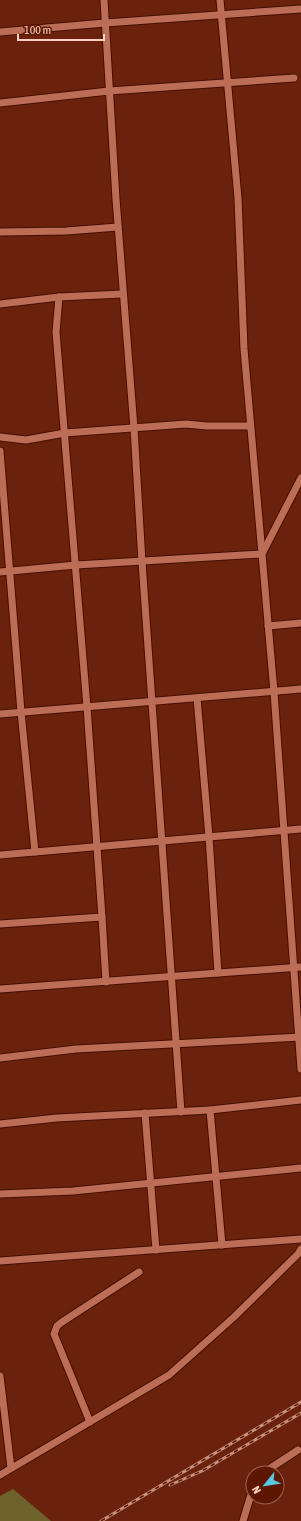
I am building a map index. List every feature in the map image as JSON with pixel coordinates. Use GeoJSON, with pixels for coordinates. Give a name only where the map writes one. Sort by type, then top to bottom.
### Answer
{"type":"FeatureCollection","features":[{"type":"Feature","properties":{"kind":"street"},"geometry":{"type":"LineString","coordinates":[[104,0],[122,294],[134,428],[151,702],[181,1112]]}},
{"type":"Feature","properties":{"kind":"street"},"geometry":{"type":"LineString","coordinates":[[220,0],[238,198],[244,348],[274,692],[293,968],[300,1037],[301,1069]]}},
{"type":"Feature","properties":{"kind":"street"},"geometry":{"type":"LineString","coordinates":[[0,32],[301,9]]}},
{"type":"Feature","properties":{"kind":"street"},"geometry":{"type":"LineString","coordinates":[[0,103],[109,91],[294,78]]}},
{"type":"Feature","properties":{"kind":"street"},"geometry":{"type":"LineString","coordinates":[[0,232],[66,231],[118,227]]}},
{"type":"Feature","properties":{"kind":"street"},"geometry":{"type":"LineString","coordinates":[[0,304],[59,297],[122,294]]}},
{"type":"Feature","properties":{"kind":"street"},"geometry":{"type":"LineString","coordinates":[[59,297],[56,332],[87,707],[106,982]]}},
{"type":"Feature","properties":{"kind":"street"},"geometry":{"type":"LineString","coordinates":[[0,437],[26,440],[65,433],[186,424],[207,426],[250,426]]}},
{"type":"Feature","properties":{"kind":"street"},"geometry":{"type":"LineString","coordinates":[[0,451],[11,572],[21,712],[35,852]]}},
{"type":"Feature","properties":{"kind":"street"},"geometry":{"type":"LineString","coordinates":[[262,554],[301,478]]}},
{"type":"Feature","properties":{"kind":"street"},"geometry":{"type":"LineString","coordinates":[[0,572],[76,565],[262,554]]}},
{"type":"Feature","properties":{"kind":"street"},"geometry":{"type":"LineString","coordinates":[[268,626],[301,623]]}},
{"type":"Feature","properties":{"kind":"street"},"geometry":{"type":"LineString","coordinates":[[0,714],[301,689]]}},
{"type":"Feature","properties":{"kind":"street"},"geometry":{"type":"LineString","coordinates":[[197,698],[209,837],[218,973]]}},
{"type":"Feature","properties":{"kind":"street"},"geometry":{"type":"LineString","coordinates":[[0,855],[301,829]]}},
{"type":"Feature","properties":{"kind":"street"},"geometry":{"type":"LineString","coordinates":[[0,924],[102,917]]}},
{"type":"Feature","properties":{"kind":"street"},"geometry":{"type":"LineString","coordinates":[[0,989],[301,967]]}},
{"type":"Feature","properties":{"kind":"street"},"geometry":{"type":"LineString","coordinates":[[0,1058],[76,1049],[300,1037]]}},
{"type":"Feature","properties":{"kind":"street"},"geometry":{"type":"LineString","coordinates":[[0,1124],[57,1118],[210,1110],[301,1100]]}},
{"type":"Feature","properties":{"kind":"street"},"geometry":{"type":"LineString","coordinates":[[210,1110],[222,1245]]}},
{"type":"Feature","properties":{"kind":"street"},"geometry":{"type":"LineString","coordinates":[[145,1113],[156,1250]]}},
{"type":"Feature","properties":{"kind":"street"},"geometry":{"type":"LineString","coordinates":[[0,1194],[72,1191],[301,1168]]}},
{"type":"Feature","properties":{"kind":"street"},"geometry":{"type":"LineString","coordinates":[[0,1261],[301,1239]]}},
{"type":"Feature","properties":{"kind":"street"},"geometry":{"type":"LineString","coordinates":[[0,1475],[169,1374],[234,1317],[298,1254],[301,1249]]}},
{"type":"Feature","properties":{"kind":"street"},"geometry":{"type":"LineString","coordinates":[[90,1422],[54,1334],[57,1326],[62,1322],[139,1272]]}},
{"type":"Feature","properties":{"kind":"street"},"geometry":{"type":"LineString","coordinates":[[0,1376],[11,1468]]}},
{"type":"Feature","properties":{"kind":"street"},"geometry":{"type":"LineString","coordinates":[[276,1465],[298,1450]]}},
{"type":"Feature","properties":{"kind":"street"},"geometry":{"type":"LineString","coordinates":[[243,1521],[248,1505]]}},
{"type":"Feature","properties":{"kind":"shaded area"},"geometry":{"type":"Polygon","coordinates":[[[13,1489],[51,1521],[0,1521],[0,1496],[13,1489]]]}},
{"type":"Feature","properties":{"kind":"railway"},"geometry":{"type":"LineString","coordinates":[[101,1521],[301,1402]]}},
{"type":"Feature","properties":{"kind":"railway"},"geometry":{"type":"LineString","coordinates":[[170,1485],[202,1471],[301,1413]]}}]}
